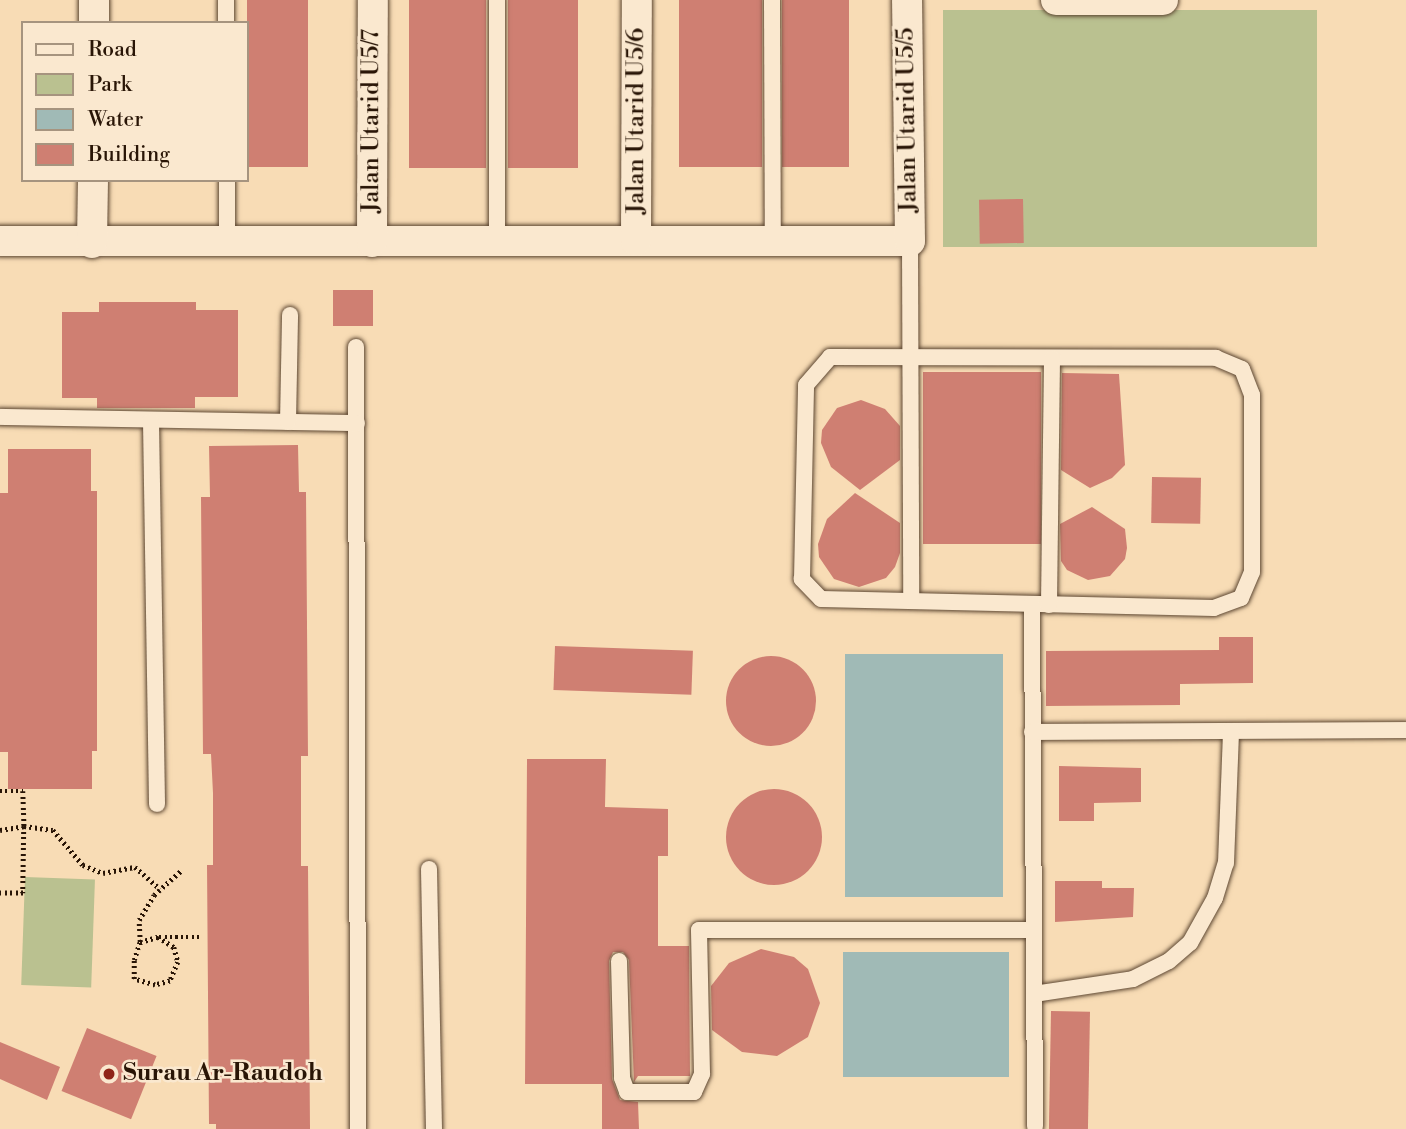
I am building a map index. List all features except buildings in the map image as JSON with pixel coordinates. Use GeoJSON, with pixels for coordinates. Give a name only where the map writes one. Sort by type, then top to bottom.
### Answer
{"type":"FeatureCollection","features":[{"type":"Feature","properties":{"kind":"street"},"geometry":{"type":"LineString","coordinates":[[94,0],[94,21]]}},
{"type":"Feature","properties":{"kind":"street","name":"Jalan Utarid U5/7"},"geometry":{"type":"LineString","coordinates":[[372,242],[373,0]]}},
{"type":"Feature","properties":{"kind":"street","name":"Jalan Utarid U5/6"},"geometry":{"type":"LineString","coordinates":[[636,241],[637,0]]}},
{"type":"Feature","properties":{"kind":"street","name":"Jalan Utarid U5/5"},"geometry":{"type":"LineString","coordinates":[[907,0],[910,241]]}},
{"type":"Feature","properties":{"kind":"street"},"geometry":{"type":"LineString","coordinates":[[1056,0],[1163,0]]}},
{"type":"Feature","properties":{"kind":"street"},"geometry":{"type":"LineString","coordinates":[[92,243],[93,182]]}},
{"type":"Feature","properties":{"kind":"street"},"geometry":{"type":"LineString","coordinates":[[0,242],[910,241]]}},
{"type":"Feature","properties":{"kind":"lane"},"geometry":{"type":"LineString","coordinates":[[226,0],[226,21]]}},
{"type":"Feature","properties":{"kind":"lane"},"geometry":{"type":"LineString","coordinates":[[497,0],[497,242]]}},
{"type":"Feature","properties":{"kind":"lane"},"geometry":{"type":"LineString","coordinates":[[772,0],[773,241]]}},
{"type":"Feature","properties":{"kind":"lane"},"geometry":{"type":"LineString","coordinates":[[227,182],[227,242]]}},
{"type":"Feature","properties":{"kind":"lane"},"geometry":{"type":"LineString","coordinates":[[910,241],[911,601]]}},
{"type":"Feature","properties":{"kind":"lane"},"geometry":{"type":"LineString","coordinates":[[288,422],[290,315]]}},
{"type":"Feature","properties":{"kind":"lane"},"geometry":{"type":"LineString","coordinates":[[356,347],[358,1129]]}},
{"type":"Feature","properties":{"kind":"lane"},"geometry":{"type":"LineString","coordinates":[[830,358],[910,358],[1216,358],[1242,369],[1252,395],[1252,572],[1241,598],[1214,608],[821,599],[802,579],[806,385],[830,358]]}},
{"type":"Feature","properties":{"kind":"lane"},"geometry":{"type":"LineString","coordinates":[[1049,605],[1052,358]]}},
{"type":"Feature","properties":{"kind":"lane"},"geometry":{"type":"LineString","coordinates":[[0,417],[357,423]]}},
{"type":"Feature","properties":{"kind":"lane"},"geometry":{"type":"LineString","coordinates":[[151,421],[157,804]]}},
{"type":"Feature","properties":{"kind":"lane"},"geometry":{"type":"LineString","coordinates":[[1032,604],[1035,1126]]}},
{"type":"Feature","properties":{"kind":"lane"},"geometry":{"type":"LineString","coordinates":[[1032,732],[1406,730]]}},
{"type":"Feature","properties":{"kind":"lane"},"geometry":{"type":"LineString","coordinates":[[1034,993],[1133,979],[1169,961],[1191,943],[1215,898],[1227,863],[1231,731]]}},
{"type":"Feature","properties":{"kind":"lane"},"geometry":{"type":"LineString","coordinates":[[429,869],[434,1129]]}},
{"type":"Feature","properties":{"kind":"lane"},"geometry":{"type":"LineString","coordinates":[[619,961],[622,1078],[627,1092],[694,1092],[702,1074],[699,930],[1034,930]]}},
{"type":"Feature","properties":{"kind":"path"},"geometry":{"type":"LineString","coordinates":[[0,791],[23,791],[24,826],[23,893],[0,893]]}},
{"type":"Feature","properties":{"kind":"path"},"geometry":{"type":"LineString","coordinates":[[0,830],[24,826],[53,830],[75,857],[93,870],[103,873],[135,867],[160,889]]}},
{"type":"Feature","properties":{"kind":"path"},"geometry":{"type":"LineString","coordinates":[[158,937],[174,947],[178,962],[170,981],[155,985],[134,979],[140,942],[139,920],[160,889],[181,871]]}},
{"type":"Feature","properties":{"kind":"path"},"geometry":{"type":"LineString","coordinates":[[140,942],[158,937],[199,937]]}},
{"type":"Feature","properties":{"kind":"green space"},"geometry":{"type":"Polygon","coordinates":[[[943,10],[1317,10],[1317,247],[943,247],[943,10]]]}},
{"type":"Feature","properties":{"kind":"green space"},"geometry":{"type":"Polygon","coordinates":[[[25,877],[95,879],[91,987],[21,985],[25,877]]]}},
{"type":"Feature","properties":{"kind":"water"},"geometry":{"type":"Polygon","coordinates":[[[845,654],[1003,654],[1003,897],[845,897],[845,654]]]}},
{"type":"Feature","properties":{"kind":"water"},"geometry":{"type":"Polygon","coordinates":[[[843,952],[1009,952],[1009,1077],[843,1077],[843,952]]]}},
{"type":"Feature","properties":{"kind":"place","name":"Surau Ar-Raudoh"},"geometry":{"type":"Point","coordinates":[109,1074]}}]}
